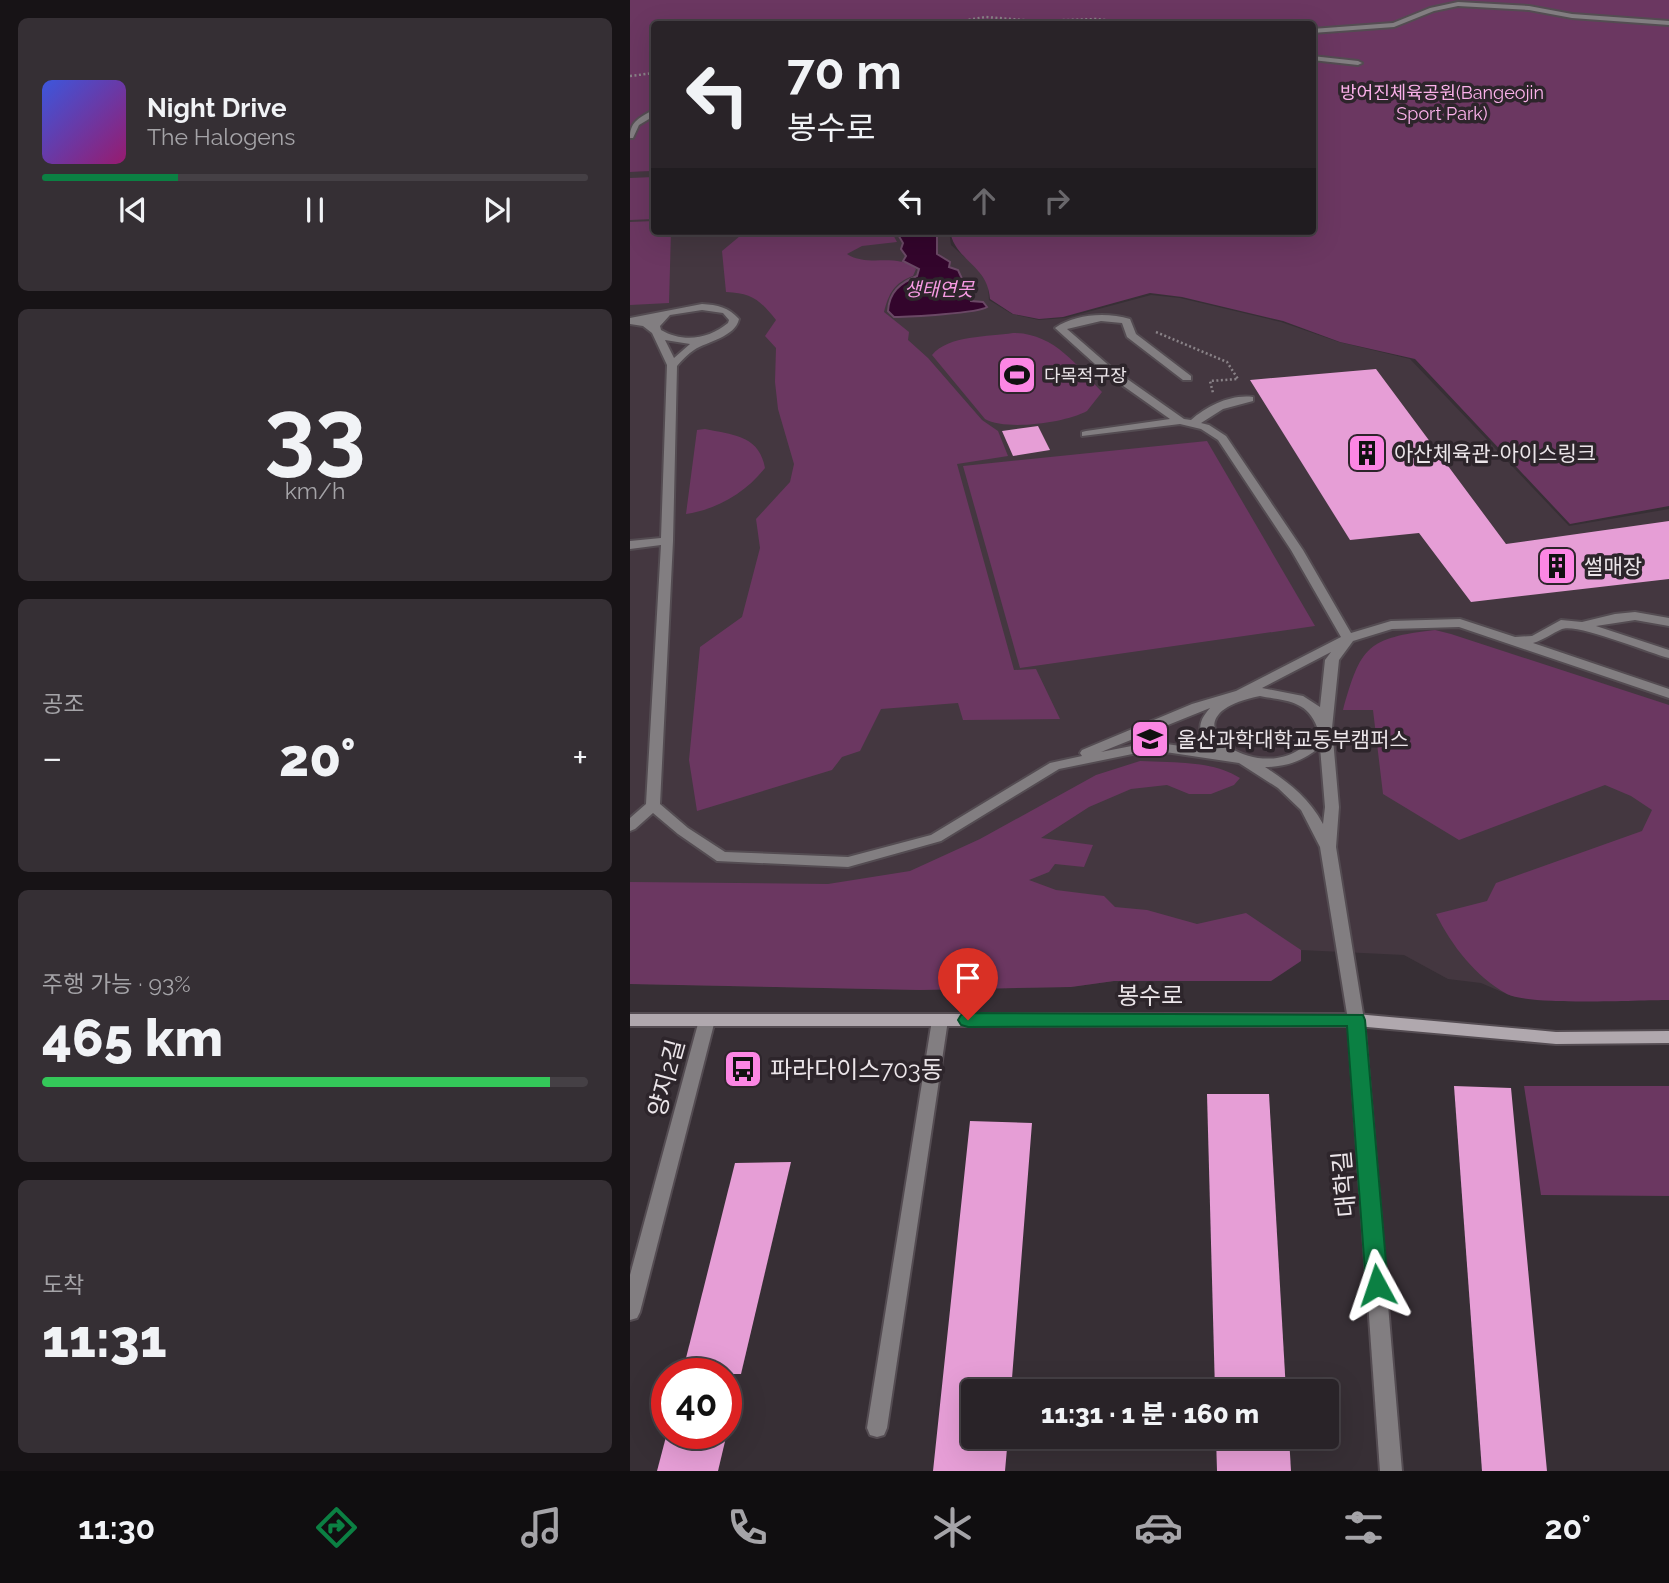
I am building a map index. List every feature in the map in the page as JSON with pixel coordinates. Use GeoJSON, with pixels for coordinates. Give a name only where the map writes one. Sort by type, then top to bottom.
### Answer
{"type":"FeatureCollection","features":[{"type":"Feature","properties":{"kind":"main road","name":"봉수로"},"geometry":{"type":"LineString","coordinates":[[630,1020],[1356,1020],[1556,1038],[1669,1037]]}},
{"type":"Feature","properties":{"kind":"street"},"geometry":{"type":"LineString","coordinates":[[1316,31],[1394,26],[1432,9],[1458,5],[1529,8],[1572,16],[1669,23]]}},
{"type":"Feature","properties":{"kind":"street"},"geometry":{"type":"LineString","coordinates":[[1316,58],[1358,63]]}},
{"type":"Feature","properties":{"kind":"street"},"geometry":{"type":"LineString","coordinates":[[630,136],[636,124],[651,115]]}},
{"type":"Feature","properties":{"kind":"street"},"geometry":{"type":"LineString","coordinates":[[630,321],[703,307],[716,308],[731,314],[733,324],[728,329],[687,350],[672,365]]}},
{"type":"Feature","properties":{"kind":"street"},"geometry":{"type":"LineString","coordinates":[[630,827],[653,805],[667,541],[672,365],[655,325],[658,319],[666,314]]}},
{"type":"Feature","properties":{"kind":"street"},"geometry":{"type":"LineString","coordinates":[[1180,421],[1109,370],[1060,328],[1083,320],[1113,317],[1126,321],[1131,335],[1187,378]]}},
{"type":"Feature","properties":{"kind":"street"},"geometry":{"type":"LineString","coordinates":[[630,321],[646,324],[671,339],[709,337]]}},
{"type":"Feature","properties":{"kind":"street"},"geometry":{"type":"LineString","coordinates":[[1195,424],[1199,418],[1233,401],[1249,399]]}},
{"type":"Feature","properties":{"kind":"street"},"geometry":{"type":"LineString","coordinates":[[1086,434],[1180,421],[1195,424],[1222,438],[1297,550],[1348,638]]}},
{"type":"Feature","properties":{"kind":"street"},"geometry":{"type":"LineString","coordinates":[[630,545],[667,541]]}},
{"type":"Feature","properties":{"kind":"street"},"geometry":{"type":"LineString","coordinates":[[1582,626],[1618,615],[1645,614],[1669,622]]}},
{"type":"Feature","properties":{"kind":"street"},"geometry":{"type":"LineString","coordinates":[[1328,847],[1307,808],[1283,785],[1214,743],[1208,732],[1208,720],[1213,709],[1225,700],[1348,638],[1391,625],[1460,623],[1669,694]]}},
{"type":"Feature","properties":{"kind":"street"},"geometry":{"type":"LineString","coordinates":[[1500,637],[1528,641],[1544,636],[1561,624],[1582,626],[1669,654]]}},
{"type":"Feature","properties":{"kind":"street"},"geometry":{"type":"LineString","coordinates":[[1328,847],[1332,807],[1325,728],[1332,660],[1348,638]]}},
{"type":"Feature","properties":{"kind":"street"},"geometry":{"type":"LineString","coordinates":[[653,805],[682,831],[722,857],[848,862],[936,838],[1055,766],[1197,707],[1241,694],[1279,693],[1297,698],[1321,716],[1325,728],[1321,740],[1313,750],[1298,758],[1280,762],[1152,746],[1055,766]]}},
{"type":"Feature","properties":{"kind":"street","name":"대학길"},"geometry":{"type":"LineString","coordinates":[[1328,847],[1356,1020],[1391,1471]]}},
{"type":"Feature","properties":{"kind":"street","name":"양지2길"},"geometry":{"type":"LineString","coordinates":[[630,1312],[707,1020]]}},
{"type":"Feature","properties":{"kind":"street"},"geometry":{"type":"LineString","coordinates":[[877,1428],[940,1020]]}},
{"type":"Feature","properties":{"kind":"path"},"geometry":{"type":"LineString","coordinates":[[961,21],[986,17],[1036,21],[1115,21]]}},
{"type":"Feature","properties":{"kind":"path"},"geometry":{"type":"LineString","coordinates":[[630,76],[651,73]]}},
{"type":"Feature","properties":{"kind":"path"},"geometry":{"type":"LineString","coordinates":[[1126,321],[1147,327],[1227,362],[1238,379],[1210,381]]}},
{"type":"Feature","properties":{"kind":"shaded area","name":"울산과학대학교동부캠퍼스"},"geometry":{"type":"Polygon","coordinates":[[[651,171],[651,235],[950,235],[951,245],[977,268],[988,285],[989,300],[1012,314],[1039,320],[1065,318],[1151,295],[1180,298],[1281,322],[1339,342],[1410,359],[1569,526],[1669,509],[1669,1000],[1546,1000],[1509,995],[1481,983],[1448,979],[1404,955],[1301,950],[1301,961],[1271,981],[1114,981],[1071,987],[920,990],[630,984],[630,172],[651,171]]]}},
{"type":"Feature","properties":{"kind":"green space","name":"방어진체육공원(Bangeojin Sport Park)"},"geometry":{"type":"Polygon","coordinates":[[[630,0],[1669,0],[1669,506],[1570,524],[1415,359],[1340,342],[1283,321],[1182,297],[1150,293],[1063,317],[1039,319],[1013,314],[990,299],[984,278],[958,249],[951,235],[1316,235],[1316,21],[651,21],[651,171],[630,172],[630,0]]]}},
{"type":"Feature","properties":{"kind":"green space"},"geometry":{"type":"Polygon","coordinates":[[[651,177],[651,219],[630,220],[630,178],[651,177]]]}},
{"type":"Feature","properties":{"kind":"green space"},"geometry":{"type":"Polygon","coordinates":[[[651,221],[651,235],[671,235],[669,303],[630,305],[630,222],[651,221]]]}},
{"type":"Feature","properties":{"kind":"green space"},"geometry":{"type":"Polygon","coordinates":[[[741,235],[893,235],[897,242],[862,246],[847,254],[864,260],[900,261],[916,269],[913,276],[893,290],[884,312],[909,332],[908,340],[928,358],[982,420],[998,431],[1008,456],[957,464],[1014,670],[1036,669],[1060,719],[963,720],[958,703],[881,709],[860,751],[842,757],[832,770],[697,811],[689,760],[700,647],[742,617],[760,548],[756,519],[790,482],[794,464],[778,409],[775,382],[776,348],[765,336],[776,320],[755,299],[726,292],[722,251],[741,235]]]}},
{"type":"Feature","properties":{"kind":"green space","name":"다목적구장"},"geometry":{"type":"Polygon","coordinates":[[[1013,333],[1041,338],[1063,352],[1083,371],[1102,392],[1087,411],[1065,419],[1036,424],[995,423],[985,419],[932,355],[939,348],[958,340],[1013,333]]]}},
{"type":"Feature","properties":{"kind":"green space"},"geometry":{"type":"Polygon","coordinates":[[[697,430],[735,435],[751,443],[762,457],[765,468],[749,485],[720,504],[686,514],[697,430]]]}},
{"type":"Feature","properties":{"kind":"green space"},"geometry":{"type":"Polygon","coordinates":[[[1207,441],[1315,626],[1020,668],[963,466],[1207,441]]]}},
{"type":"Feature","properties":{"kind":"green space"},"geometry":{"type":"Polygon","coordinates":[[[1435,630],[1669,705],[1669,1000],[1560,1001],[1519,998],[1495,987],[1465,959],[1449,937],[1436,914],[1487,901],[1496,883],[1642,831],[1652,810],[1631,796],[1605,785],[1459,840],[1383,794],[1373,710],[1343,710],[1349,689],[1355,672],[1370,649],[1394,637],[1435,630]]]}},
{"type":"Feature","properties":{"kind":"green space"},"geometry":{"type":"Polygon","coordinates":[[[1140,761],[1204,765],[1240,778],[1234,785],[1211,794],[1189,794],[1167,785],[1131,789],[1089,807],[1041,838],[1093,845],[1084,867],[1055,864],[1049,872],[1029,880],[1056,890],[1104,896],[1115,907],[1147,910],[1197,924],[1246,913],[1301,950],[1301,961],[1271,981],[1114,981],[1071,987],[920,990],[630,984],[630,882],[828,884],[910,871],[980,839],[1096,775],[1140,761]]]}},
{"type":"Feature","properties":{"kind":"green space"},"geometry":{"type":"Polygon","coordinates":[[[1524,1086],[1669,1086],[1669,1196],[1541,1195],[1524,1086]]]}},
{"type":"Feature","properties":{"kind":"water","name":"생태연못"},"geometry":{"type":"Polygon","coordinates":[[[898,235],[937,235],[937,254],[950,262],[949,267],[958,270],[963,281],[969,285],[971,301],[983,302],[987,307],[958,313],[894,317],[888,311],[893,293],[917,276],[919,269],[903,261],[906,256],[901,249],[903,243],[898,235]]]}},
{"type":"Feature","properties":{"kind":"building","name":"아산체육관-아이스링크"},"geometry":{"type":"Polygon","coordinates":[[[1376,369],[1506,544],[1669,521],[1669,579],[1471,602],[1419,533],[1350,540],[1250,380],[1376,369]]]}},
{"type":"Feature","properties":{"kind":"building"},"geometry":{"type":"Polygon","coordinates":[[[1038,426],[1050,450],[1013,456],[1002,431],[1038,426]]]}},
{"type":"Feature","properties":{"kind":"building"},"geometry":{"type":"Polygon","coordinates":[[[1454,1086],[1511,1088],[1547,1471],[1482,1471],[1454,1086]]]}},
{"type":"Feature","properties":{"kind":"building"},"geometry":{"type":"Polygon","coordinates":[[[1207,1094],[1269,1094],[1285,1379],[1215,1379],[1207,1094]]]}},
{"type":"Feature","properties":{"kind":"building"},"geometry":{"type":"Polygon","coordinates":[[[970,1121],[1032,1123],[1012,1379],[961,1379],[961,1449],[1007,1449],[1005,1471],[933,1471],[970,1121]]]}},
{"type":"Feature","properties":{"kind":"building"},"geometry":{"type":"Polygon","coordinates":[[[791,1162],[742,1370],[742,1358],[686,1358],[735,1163],[791,1162]]]}},
{"type":"Feature","properties":{"kind":"building"},"geometry":{"type":"Polygon","coordinates":[[[663,1449],[723,1449],[718,1471],[657,1471],[663,1449]]]}},
{"type":"Feature","properties":{"kind":"building"},"geometry":{"type":"Polygon","coordinates":[[[1216,1449],[1290,1449],[1291,1471],[1217,1471],[1216,1449]]]}},
{"type":"Feature","properties":{"kind":"place","name":"다목적구장"},"geometry":{"type":"Point","coordinates":[1017,375]}},
{"type":"Feature","properties":{"kind":"place","name":"아산체육관-아이스링크"},"geometry":{"type":"Point","coordinates":[1367,453]}},
{"type":"Feature","properties":{"kind":"place","name":"썰매장"},"geometry":{"type":"Point","coordinates":[1557,566]}},
{"type":"Feature","properties":{"kind":"place","name":"울산과학대학교동부캠퍼스"},"geometry":{"type":"Point","coordinates":[1150,739]}},
{"type":"Feature","properties":{"kind":"place","name":"파라다이스703동"},"geometry":{"type":"Point","coordinates":[743,1069]}},
{"type":"Feature","properties":{"kind":"route"},"geometry":{"type":"LineString","coordinates":[[968,1020],[1356,1020],[1377,1285]]}}]}
